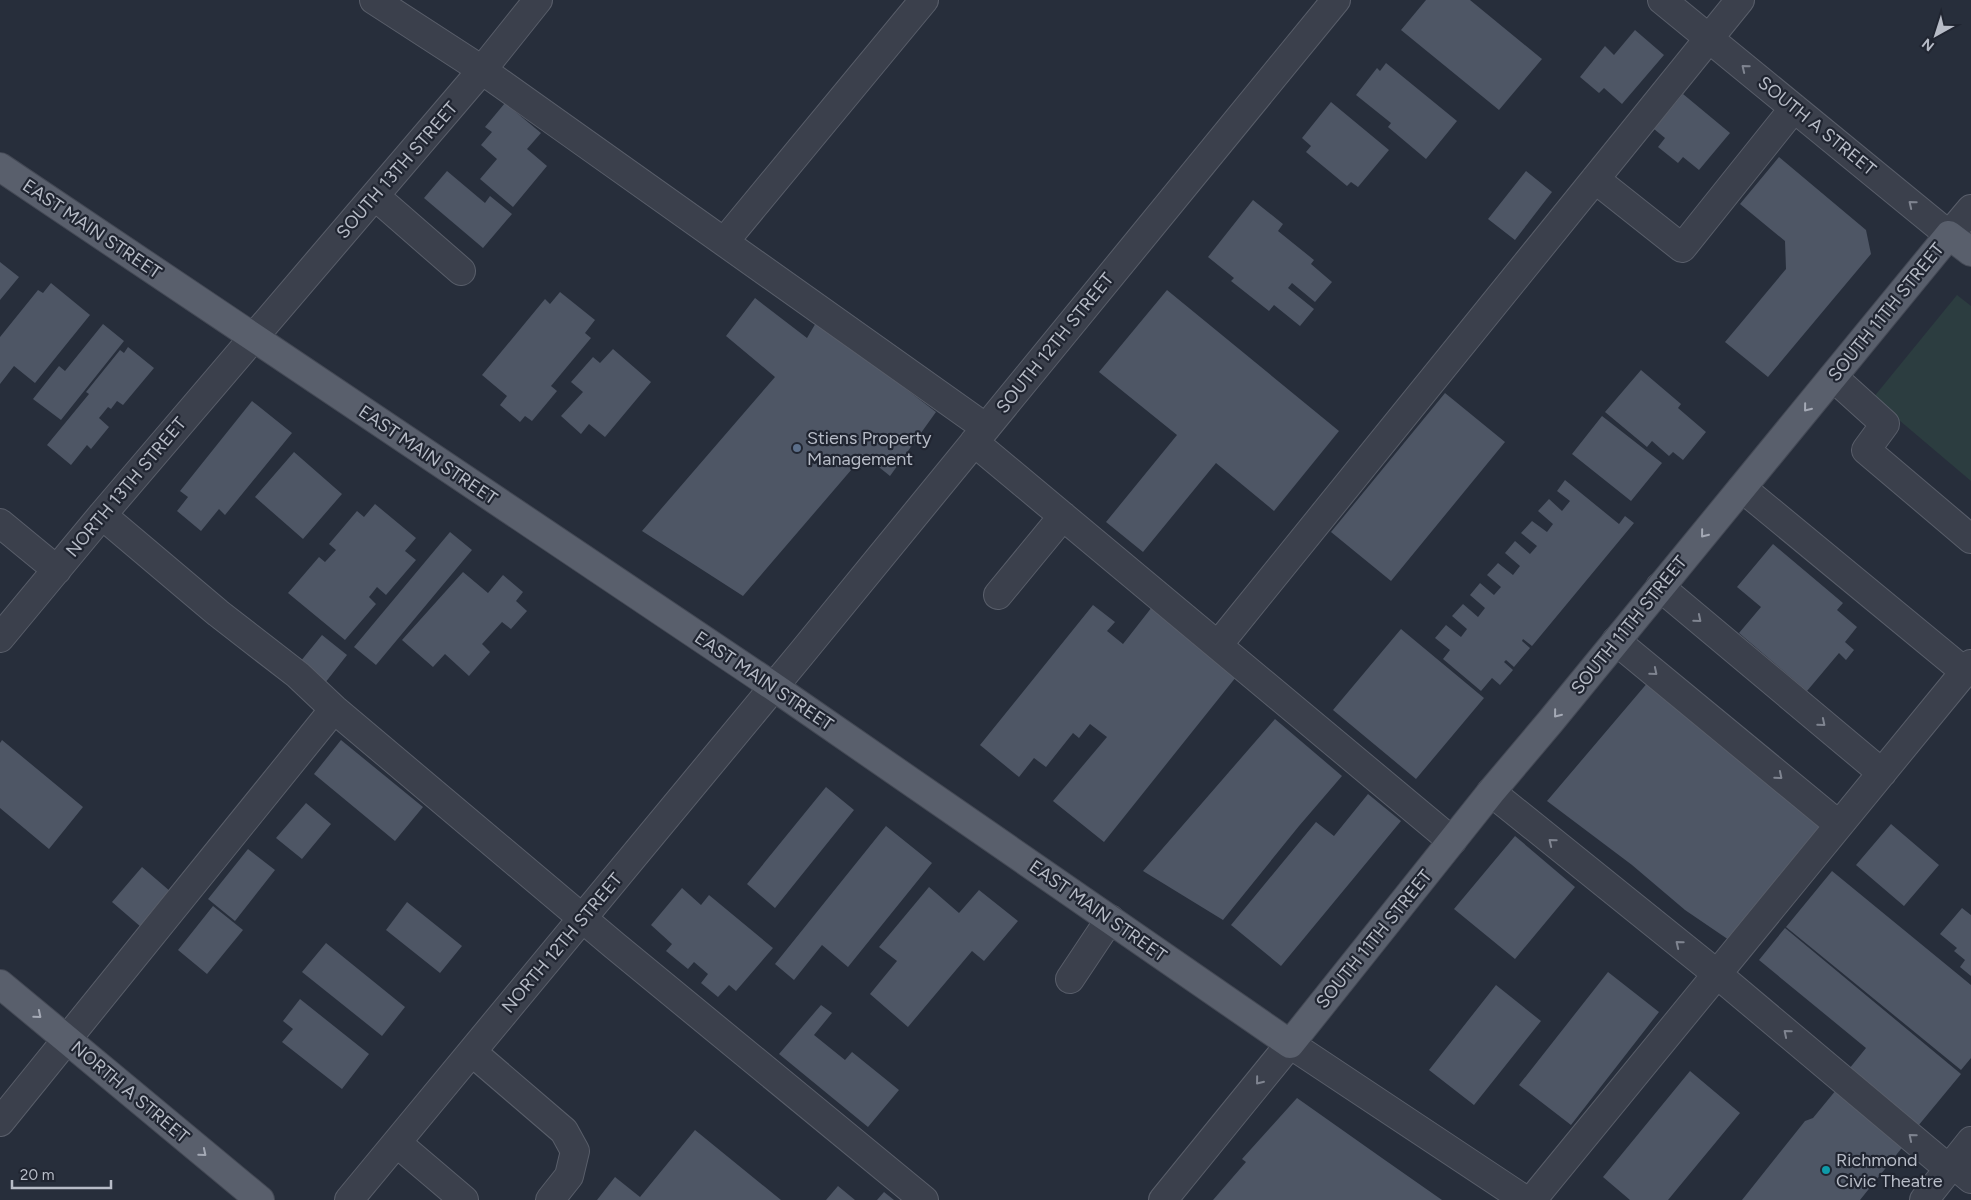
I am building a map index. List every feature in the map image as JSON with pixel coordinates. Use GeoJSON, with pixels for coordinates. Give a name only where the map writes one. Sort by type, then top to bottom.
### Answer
{"type":"FeatureCollection","features":[{"type":"Feature","properties":{"kind":"main road","name":"EAST MAIN STREET"},"geometry":{"type":"LineString","coordinates":[[0,167],[774,686],[1290,1044]]}},
{"type":"Feature","properties":{"kind":"main road","name":"SOUTH A STREET"},"geometry":{"type":"LineString","coordinates":[[1949,235],[1971,252]]}},
{"type":"Feature","properties":{"kind":"main road","name":"SOUTH 11TH STREET"},"geometry":{"type":"LineString","coordinates":[[1290,1044],[1491,792],[1949,235]]}},
{"type":"Feature","properties":{"kind":"main road","name":"NORTH A STREET"},"geometry":{"type":"LineString","coordinates":[[0,984],[260,1200]]}},
{"type":"Feature","properties":{"kind":"street"},"geometry":{"type":"LineString","coordinates":[[374,0],[482,70],[724,242],[980,435],[1063,516],[1452,841]]}},
{"type":"Feature","properties":{"kind":"street","name":"SOUTH 13TH STREET"},"geometry":{"type":"LineString","coordinates":[[253,338],[482,70],[538,0]]}},
{"type":"Feature","properties":{"kind":"street"},"geometry":{"type":"LineString","coordinates":[[724,242],[924,0]]}},
{"type":"Feature","properties":{"kind":"street","name":"SOUTH 12TH STREET"},"geometry":{"type":"LineString","coordinates":[[774,686],[1336,0]]}},
{"type":"Feature","properties":{"kind":"street","name":"SOUTH A STREET"},"geometry":{"type":"LineString","coordinates":[[1662,0],[1949,235]]}},
{"type":"Feature","properties":{"kind":"street"},"geometry":{"type":"LineString","coordinates":[[1218,645],[1740,0]]}},
{"type":"Feature","properties":{"kind":"street"},"geometry":{"type":"LineString","coordinates":[[1595,179],[1682,248],[1794,108]]}},
{"type":"Feature","properties":{"kind":"street"},"geometry":{"type":"LineString","coordinates":[[375,196],[461,271]]}},
{"type":"Feature","properties":{"kind":"street","name":"SOUTH 11TH STREET"},"geometry":{"type":"LineString","coordinates":[[1949,235],[1971,208]]}},
{"type":"Feature","properties":{"kind":"street","name":"NORTH 13TH STREET"},"geometry":{"type":"LineString","coordinates":[[0,638],[253,338]]}},
{"type":"Feature","properties":{"kind":"street"},"geometry":{"type":"LineString","coordinates":[[1833,377],[1885,424],[1866,450],[1971,539]]}},
{"type":"Feature","properties":{"kind":"street"},"geometry":{"type":"LineString","coordinates":[[1532,1200],[1968,668],[1742,488]]}},
{"type":"Feature","properties":{"kind":"street"},"geometry":{"type":"LineString","coordinates":[[102,515],[218,613],[298,675],[334,709],[582,918],[924,1200]]}},
{"type":"Feature","properties":{"kind":"street"},"geometry":{"type":"LineString","coordinates":[[998,595],[1063,516]]}},
{"type":"Feature","properties":{"kind":"street"},"geometry":{"type":"LineString","coordinates":[[0,523],[57,570]]}},
{"type":"Feature","properties":{"kind":"street"},"geometry":{"type":"LineString","coordinates":[[1660,587],[1882,773]]}},
{"type":"Feature","properties":{"kind":"street"},"geometry":{"type":"LineString","coordinates":[[1616,641],[1839,825]]}},
{"type":"Feature","properties":{"kind":"street","name":"NORTH 12TH STREET"},"geometry":{"type":"LineString","coordinates":[[349,1200],[774,686]]}},
{"type":"Feature","properties":{"kind":"street"},"geometry":{"type":"LineString","coordinates":[[0,1122],[334,709]]}},
{"type":"Feature","properties":{"kind":"street"},"geometry":{"type":"LineString","coordinates":[[1491,792],[1958,1171]]}},
{"type":"Feature","properties":{"kind":"street"},"geometry":{"type":"LineString","coordinates":[[1070,979],[1110,919]]}},
{"type":"Feature","properties":{"kind":"street"},"geometry":{"type":"LineString","coordinates":[[1162,1200],[1290,1044]]}},
{"type":"Feature","properties":{"kind":"street","name":"EAST MAIN STREET"},"geometry":{"type":"LineString","coordinates":[[1290,1044],[1525,1200]]}},
{"type":"Feature","properties":{"kind":"street"},"geometry":{"type":"LineString","coordinates":[[472,1052],[564,1131],[576,1151],[569,1176],[550,1200]]}},
{"type":"Feature","properties":{"kind":"street"},"geometry":{"type":"LineString","coordinates":[[1924,1200],[1958,1171],[1971,1141]]}},
{"type":"Feature","properties":{"kind":"street"},"geometry":{"type":"LineString","coordinates":[[397,1143],[464,1200]]}},
{"type":"Feature","properties":{"kind":"shaded area"},"geometry":{"type":"Polygon","coordinates":[[[1957,295],[1971,306],[1971,481],[1873,398],[1957,295]]]}},
{"type":"Feature","properties":{"kind":"building"},"geometry":{"type":"Polygon","coordinates":[[[1426,0],[1470,0],[1542,59],[1499,110],[1401,30],[1426,0]]]}},
{"type":"Feature","properties":{"kind":"building"},"geometry":{"type":"Polygon","coordinates":[[[1635,30],[1664,55],[1622,104],[1604,88],[1599,93],[1580,77],[1605,46],[1614,55],[1635,30]]]}},
{"type":"Feature","properties":{"kind":"building"},"geometry":{"type":"Polygon","coordinates":[[[1386,63],[1457,121],[1426,159],[1388,127],[1391,123],[1356,95],[1377,68],[1380,71],[1386,63]]]}},
{"type":"Feature","properties":{"kind":"building"},"geometry":{"type":"Polygon","coordinates":[[[1683,94],[1730,133],[1699,170],[1683,157],[1678,163],[1658,147],[1665,138],[1654,129],[1683,94]]]}},
{"type":"Feature","properties":{"kind":"building"},"geometry":{"type":"Polygon","coordinates":[[[1331,102],[1389,150],[1358,187],[1351,182],[1347,186],[1306,152],[1311,146],[1302,138],[1331,102]]]}},
{"type":"Feature","properties":{"kind":"building"},"geometry":{"type":"Polygon","coordinates":[[[505,103],[541,133],[527,149],[547,166],[513,207],[480,179],[497,159],[481,145],[492,132],[485,127],[505,103]]]}},
{"type":"Feature","properties":{"kind":"building"},"geometry":{"type":"Polygon","coordinates":[[[1779,157],[1866,230],[1871,254],[1768,377],[1725,342],[1786,269],[1785,241],[1740,204],[1779,157]]]}},
{"type":"Feature","properties":{"kind":"building"},"geometry":{"type":"Polygon","coordinates":[[[447,171],[485,203],[490,196],[512,214],[483,248],[424,198],[447,171]]]}},
{"type":"Feature","properties":{"kind":"building"},"geometry":{"type":"Polygon","coordinates":[[[1526,171],[1552,192],[1515,240],[1488,219],[1526,171]]]}},
{"type":"Feature","properties":{"kind":"building"},"geometry":{"type":"Polygon","coordinates":[[[1253,200],[1283,224],[1278,231],[1314,260],[1311,264],[1332,282],[1315,302],[1292,283],[1288,288],[1314,309],[1300,326],[1274,305],[1269,311],[1231,281],[1234,278],[1208,257],[1253,200]]]}},
{"type":"Feature","properties":{"kind":"building"},"geometry":{"type":"Polygon","coordinates":[[[0,262],[19,277],[0,300],[0,262]]]}},
{"type":"Feature","properties":{"kind":"building"},"geometry":{"type":"Polygon","coordinates":[[[51,283],[90,315],[35,383],[14,366],[0,384],[0,337],[38,290],[43,293],[51,283]]]}},
{"type":"Feature","properties":{"kind":"building"},"geometry":{"type":"Polygon","coordinates":[[[1167,290],[1339,431],[1274,511],[1216,463],[1143,552],[1106,522],[1177,435],[1099,372],[1167,290]]]}},
{"type":"Feature","properties":{"kind":"building"},"geometry":{"type":"Polygon","coordinates":[[[560,292],[595,320],[585,333],[591,338],[551,386],[557,391],[532,421],[525,416],[520,422],[500,405],[507,396],[482,375],[545,299],[550,304],[560,292]]]}},
{"type":"Feature","properties":{"kind":"building"},"geometry":{"type":"Polygon","coordinates":[[[755,298],[807,338],[817,321],[936,412],[890,476],[864,455],[743,596],[642,531],[775,377],[726,336],[755,298]]]}},
{"type":"Feature","properties":{"kind":"building"},"geometry":{"type":"Polygon","coordinates":[[[103,324],[124,341],[61,420],[33,399],[59,366],[65,371],[103,324]]]}},
{"type":"Feature","properties":{"kind":"building"},"geometry":{"type":"Polygon","coordinates":[[[128,347],[154,368],[123,405],[117,401],[111,409],[108,407],[99,418],[109,427],[91,449],[87,445],[71,465],[47,445],[89,394],[86,392],[120,350],[124,353],[128,347]]]}},
{"type":"Feature","properties":{"kind":"building"},"geometry":{"type":"Polygon","coordinates":[[[613,349],[651,382],[605,437],[589,424],[581,434],[561,416],[583,392],[571,382],[593,357],[600,363],[613,349]]]}},
{"type":"Feature","properties":{"kind":"building"},"geometry":{"type":"Polygon","coordinates":[[[1641,370],[1681,404],[1678,408],[1706,432],[1683,460],[1673,452],[1669,456],[1652,441],[1647,447],[1605,412],[1641,370]]]}},
{"type":"Feature","properties":{"kind":"building"},"geometry":{"type":"Polygon","coordinates":[[[1445,393],[1505,442],[1391,581],[1331,532],[1445,393]]]}},
{"type":"Feature","properties":{"kind":"building"},"geometry":{"type":"Polygon","coordinates":[[[252,401],[292,433],[225,515],[219,509],[201,531],[177,511],[188,497],[180,491],[252,401]]]}},
{"type":"Feature","properties":{"kind":"building"},"geometry":{"type":"Polygon","coordinates":[[[1602,416],[1662,463],[1631,501],[1572,454],[1602,416]]]}},
{"type":"Feature","properties":{"kind":"building"},"geometry":{"type":"Polygon","coordinates":[[[294,452],[342,494],[303,539],[255,497],[294,452]]]}},
{"type":"Feature","properties":{"kind":"building"},"geometry":{"type":"Polygon","coordinates":[[[1565,480],[1619,524],[1625,516],[1634,523],[1532,646],[1523,639],[1522,641],[1530,648],[1514,667],[1506,660],[1504,662],[1513,670],[1500,685],[1492,678],[1481,691],[1443,659],[1450,650],[1435,638],[1446,625],[1461,637],[1467,629],[1452,616],[1463,604],[1478,617],[1485,608],[1470,595],[1480,583],[1494,595],[1501,587],[1487,575],[1498,563],[1513,575],[1520,566],[1505,553],[1515,541],[1530,554],[1537,546],[1521,533],[1532,521],[1547,532],[1553,524],[1538,511],[1549,499],[1562,511],[1570,501],[1557,491],[1565,480]]]}},
{"type":"Feature","properties":{"kind":"building"},"geometry":{"type":"Polygon","coordinates":[[[375,504],[416,538],[405,551],[416,560],[386,595],[377,587],[369,597],[376,604],[345,640],[288,593],[319,557],[325,562],[336,550],[329,544],[357,511],[364,517],[375,504]]]}},
{"type":"Feature","properties":{"kind":"building"},"geometry":{"type":"Polygon","coordinates":[[[450,532],[472,550],[376,665],[354,647],[450,532]]]}},
{"type":"Feature","properties":{"kind":"building"},"geometry":{"type":"Polygon","coordinates":[[[1773,544],[1843,603],[1837,610],[1857,627],[1845,642],[1854,650],[1846,660],[1839,653],[1807,691],[1739,633],[1761,607],[1737,587],[1773,544]]]}},
{"type":"Feature","properties":{"kind":"building"},"geometry":{"type":"Polygon","coordinates":[[[463,572],[488,593],[503,575],[523,592],[516,601],[527,611],[511,629],[502,622],[482,644],[490,652],[469,676],[445,654],[433,667],[402,640],[463,572]]]}},
{"type":"Feature","properties":{"kind":"building"},"geometry":{"type":"Polygon","coordinates":[[[1093,605],[1115,622],[1107,631],[1123,644],[1152,607],[1236,677],[1104,842],[1053,801],[1107,737],[1090,724],[1079,738],[1073,733],[1046,767],[1034,758],[1019,777],[980,745],[1093,605]]]}},
{"type":"Feature","properties":{"kind":"building"},"geometry":{"type":"Polygon","coordinates":[[[1401,629],[1484,698],[1416,779],[1333,710],[1401,629]]]}},
{"type":"Feature","properties":{"kind":"building"},"geometry":{"type":"Polygon","coordinates":[[[322,635],[347,655],[325,683],[300,662],[322,635]]]}},
{"type":"Feature","properties":{"kind":"building"},"geometry":{"type":"Polygon","coordinates":[[[1649,681],[1821,825],[1729,940],[1685,910],[1632,865],[1547,801],[1649,681]]]}},
{"type":"Feature","properties":{"kind":"building"},"geometry":{"type":"Polygon","coordinates":[[[1275,719],[1342,776],[1223,920],[1143,871],[1275,719]]]}},
{"type":"Feature","properties":{"kind":"building"},"geometry":{"type":"Polygon","coordinates":[[[2,740],[83,807],[49,849],[0,808],[0,743],[2,740]]]}},
{"type":"Feature","properties":{"kind":"building"},"geometry":{"type":"Polygon","coordinates":[[[341,740],[423,807],[395,841],[314,774],[341,740]]]}},
{"type":"Feature","properties":{"kind":"building"},"geometry":{"type":"Polygon","coordinates":[[[826,787],[854,810],[775,908],[747,884],[826,787]]]}},
{"type":"Feature","properties":{"kind":"building"},"geometry":{"type":"Polygon","coordinates":[[[1368,794],[1401,821],[1281,966],[1231,925],[1316,822],[1334,836],[1368,794]]]}},
{"type":"Feature","properties":{"kind":"building"},"geometry":{"type":"Polygon","coordinates":[[[306,803],[331,824],[302,859],[276,838],[306,803]]]}},
{"type":"Feature","properties":{"kind":"building"},"geometry":{"type":"Polygon","coordinates":[[[1891,824],[1939,865],[1904,906],[1856,865],[1891,824]]]}},
{"type":"Feature","properties":{"kind":"building"},"geometry":{"type":"Polygon","coordinates":[[[886,826],[932,863],[848,967],[822,945],[794,980],[775,964],[886,826]]]}},
{"type":"Feature","properties":{"kind":"building"},"geometry":{"type":"Polygon","coordinates":[[[1515,836],[1575,887],[1515,959],[1454,909],[1515,836]]]}},
{"type":"Feature","properties":{"kind":"building"},"geometry":{"type":"Polygon","coordinates":[[[248,849],[275,870],[235,921],[208,899],[248,849]]]}},
{"type":"Feature","properties":{"kind":"building"},"geometry":{"type":"Polygon","coordinates":[[[142,867],[171,892],[141,927],[112,902],[142,867]]]}},
{"type":"Feature","properties":{"kind":"building"},"geometry":{"type":"Polygon","coordinates":[[[1832,871],[1971,985],[1971,1058],[1961,1070],[1786,927],[1832,871]]]}},
{"type":"Feature","properties":{"kind":"building"},"geometry":{"type":"Polygon","coordinates":[[[929,887],[959,913],[979,890],[1018,921],[984,961],[972,951],[908,1027],[870,994],[897,961],[879,947],[929,887]]]}},
{"type":"Feature","properties":{"kind":"building"},"geometry":{"type":"Polygon","coordinates":[[[682,888],[701,905],[709,895],[773,948],[736,991],[729,985],[718,997],[701,983],[708,974],[694,962],[688,969],[666,951],[672,944],[651,925],[682,888]]]}},
{"type":"Feature","properties":{"kind":"building"},"geometry":{"type":"Polygon","coordinates":[[[407,902],[462,946],[440,973],[386,930],[407,902]]]}},
{"type":"Feature","properties":{"kind":"building"},"geometry":{"type":"Polygon","coordinates":[[[213,906],[243,930],[207,974],[178,950],[213,906]]]}},
{"type":"Feature","properties":{"kind":"building"},"geometry":{"type":"Polygon","coordinates":[[[1962,908],[1971,915],[1971,976],[1960,967],[1965,960],[1954,951],[1957,948],[1940,934],[1962,908]]]}},
{"type":"Feature","properties":{"kind":"building"},"geometry":{"type":"Polygon","coordinates":[[[1785,928],[1961,1074],[1918,1126],[1849,1069],[1866,1048],[1759,960],[1785,928]]]}},
{"type":"Feature","properties":{"kind":"building"},"geometry":{"type":"Polygon","coordinates":[[[326,943],[405,1007],[382,1036],[302,972],[326,943]]]}},
{"type":"Feature","properties":{"kind":"building"},"geometry":{"type":"Polygon","coordinates":[[[1608,972],[1659,1012],[1571,1125],[1519,1085],[1608,972]]]}},
{"type":"Feature","properties":{"kind":"building"},"geometry":{"type":"Polygon","coordinates":[[[1496,985],[1541,1021],[1474,1105],[1429,1070],[1496,985]]]}},
{"type":"Feature","properties":{"kind":"building"},"geometry":{"type":"Polygon","coordinates":[[[300,999],[369,1054],[342,1089],[282,1042],[293,1029],[283,1021],[300,999]]]}},
{"type":"Feature","properties":{"kind":"building"},"geometry":{"type":"Polygon","coordinates":[[[821,1005],[832,1013],[814,1035],[845,1060],[852,1052],[899,1090],[868,1127],[779,1054],[821,1005]]]}},
{"type":"Feature","properties":{"kind":"building"},"geometry":{"type":"Polygon","coordinates":[[[1690,1071],[1740,1113],[1668,1200],[1630,1200],[1603,1177],[1690,1071]]]}},
{"type":"Feature","properties":{"kind":"building","name":"Richmond Civic Theatre"},"geometry":{"type":"Polygon","coordinates":[[[1841,1084],[1909,1139],[1860,1200],[1742,1200],[1805,1121],[1813,1118],[1841,1084]]]}},
{"type":"Feature","properties":{"kind":"building"},"geometry":{"type":"Polygon","coordinates":[[[1297,1098],[1442,1200],[1213,1200],[1246,1162],[1242,1159],[1297,1098]]]}},
{"type":"Feature","properties":{"kind":"building"},"geometry":{"type":"Polygon","coordinates":[[[695,1130],[781,1200],[597,1200],[615,1177],[640,1197],[695,1130]]]}},
{"type":"Feature","properties":{"kind":"building"},"geometry":{"type":"Polygon","coordinates":[[[838,1186],[855,1200],[826,1200],[838,1186]]]}},
{"type":"Feature","properties":{"kind":"building"},"geometry":{"type":"Polygon","coordinates":[[[884,1192],[894,1200],[877,1200],[884,1192]]]}},
{"type":"Feature","properties":{"kind":"place","name":"Stiens Property Management"},"geometry":{"type":"Point","coordinates":[797,448]}},
{"type":"Feature","properties":{"kind":"place","name":"Richmond Civic Theatre"},"geometry":{"type":"Point","coordinates":[1826,1170]}}]}
